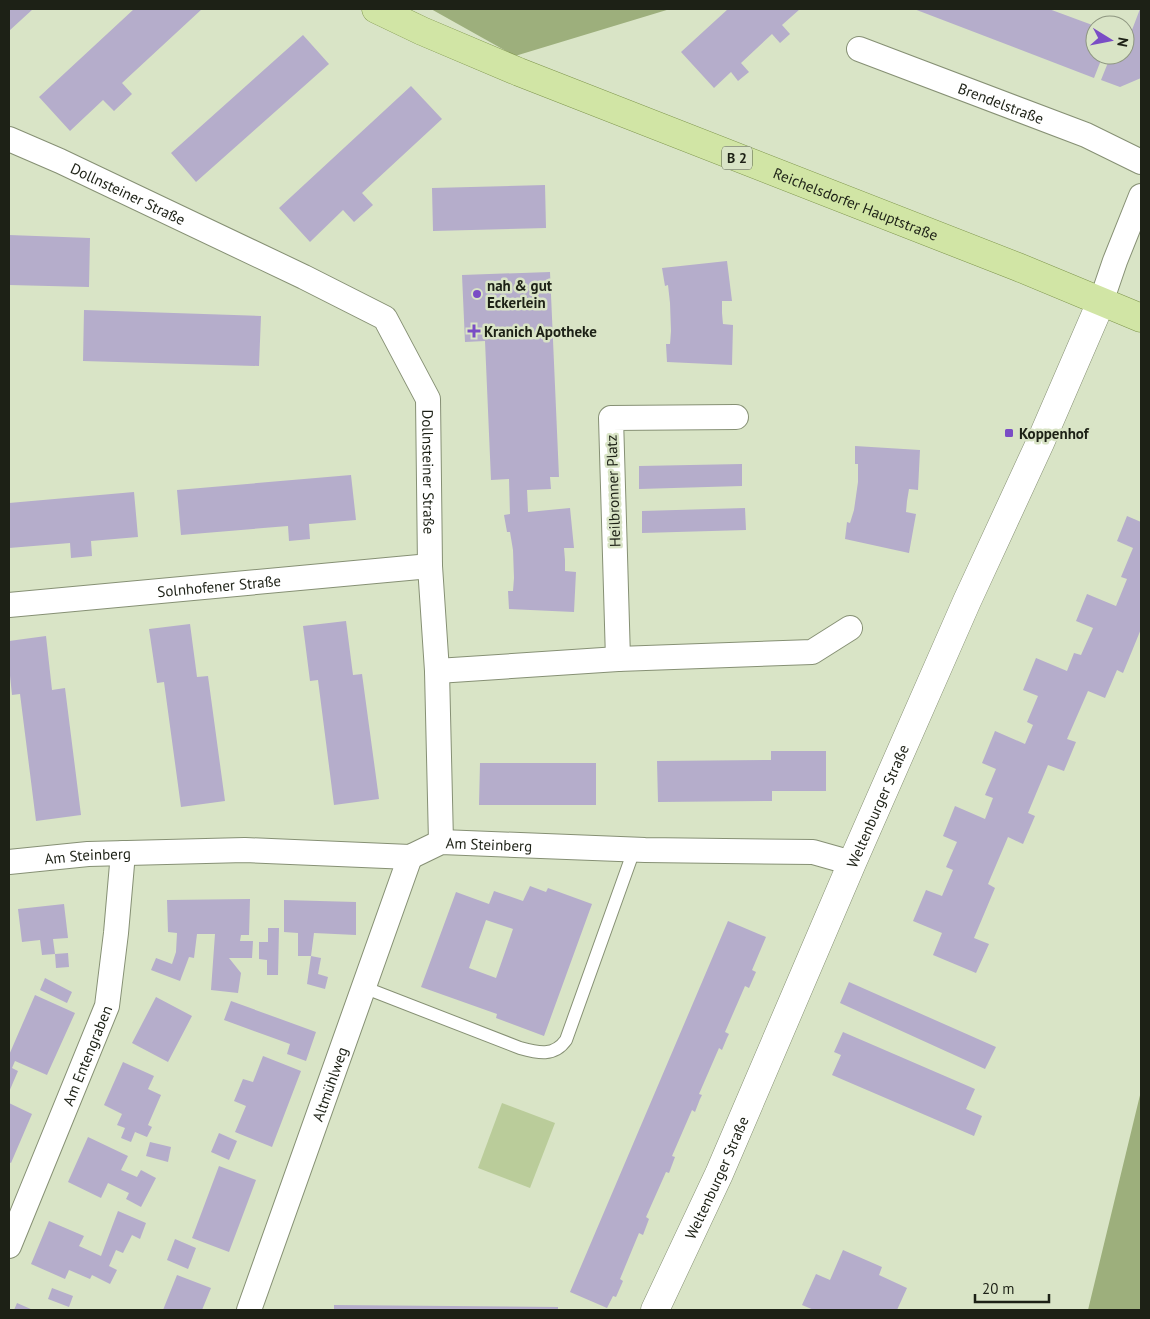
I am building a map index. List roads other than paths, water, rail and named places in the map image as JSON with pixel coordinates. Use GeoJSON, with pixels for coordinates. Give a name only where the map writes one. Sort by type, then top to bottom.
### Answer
{"type":"FeatureCollection","features":[{"type":"Feature","properties":{"kind":"main road","name":"Reichelsdorfer Hauptstraße"},"geometry":{"type":"LineString","coordinates":[[376,9],[471,53],[527,76],[1018,267],[1141,318]]}},
{"type":"Feature","properties":{"kind":"street","name":"Brendelstraße"},"geometry":{"type":"LineString","coordinates":[[859,49],[1086,135],[1141,162]]}},
{"type":"Feature","properties":{"kind":"street","name":"Dollnsteiner Straße"},"geometry":{"type":"LineString","coordinates":[[9,139],[70,165],[385,318],[428,399],[430,566],[437,671],[441,842]]}},
{"type":"Feature","properties":{"kind":"street"},"geometry":{"type":"LineString","coordinates":[[1101,302],[1141,196]]}},
{"type":"Feature","properties":{"kind":"street","name":"Weltenburger Straße"},"geometry":{"type":"LineString","coordinates":[[655,1310],[719,1174],[852,863],[1101,302]]}},
{"type":"Feature","properties":{"kind":"street","name":"Heilbronner Platz"},"geometry":{"type":"LineString","coordinates":[[618,659],[611,418],[736,417]]}},
{"type":"Feature","properties":{"kind":"street","name":"Solnhofener Straße"},"geometry":{"type":"LineString","coordinates":[[9,605],[430,566]]}},
{"type":"Feature","properties":{"kind":"street"},"geometry":{"type":"LineString","coordinates":[[437,671],[618,659],[812,652],[850,628]]}},
{"type":"Feature","properties":{"kind":"street","name":"Am Steinberg"},"geometry":{"type":"LineString","coordinates":[[9,862],[88,854],[246,850],[410,856],[441,842],[634,850],[813,852],[852,863]]}},
{"type":"Feature","properties":{"kind":"street","name":"Am Entengraben"},"geometry":{"type":"LineString","coordinates":[[9,1246],[107,1006],[123,853]]}},
{"type":"Feature","properties":{"kind":"street","name":"Altmühlweg"},"geometry":{"type":"LineString","coordinates":[[249,1310],[410,856]]}},
{"type":"Feature","properties":{"kind":"lane"},"geometry":{"type":"LineString","coordinates":[[364,987],[520,1048],[538,1052],[558,1049],[566,1040],[634,850]]}},
{"type":"Feature","properties":{"kind":"place","name":"nah & gut Eckerlein"},"geometry":{"type":"Point","coordinates":[477,294]}},
{"type":"Feature","properties":{"kind":"place","name":"Kranich Apotheke"},"geometry":{"type":"Point","coordinates":[474,331]}},
{"type":"Feature","properties":{"kind":"place","name":"Koppenhof"},"geometry":{"type":"Point","coordinates":[1009,433]}}]}
